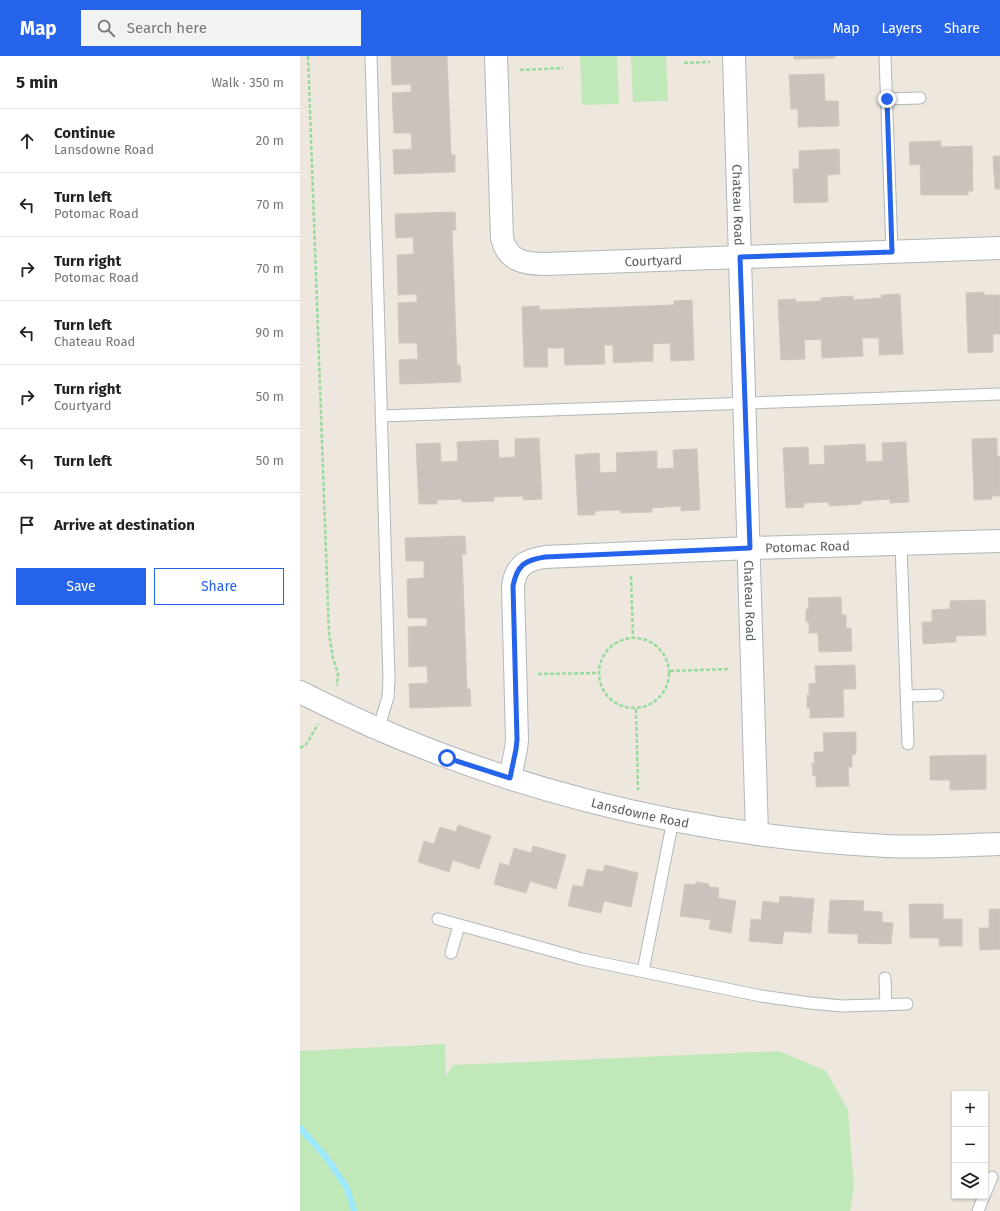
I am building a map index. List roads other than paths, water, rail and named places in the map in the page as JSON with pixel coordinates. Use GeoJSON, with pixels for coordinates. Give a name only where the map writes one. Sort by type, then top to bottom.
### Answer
{"type":"FeatureCollection","features":[{"type":"Feature","properties":{"kind":"street","name":"Courtyard"},"geometry":{"type":"LineString","coordinates":[[496,56],[502,238],[506,248],[515,258],[526,263],[545,264],[1000,248]]}},
{"type":"Feature","properties":{"kind":"street","name":"Chateau Road"},"geometry":{"type":"LineString","coordinates":[[734,56],[750,548],[757,834]]}},
{"type":"Feature","properties":{"kind":"street","name":"Potomac Road"},"geometry":{"type":"LineString","coordinates":[[510,778],[517,740],[513,586],[516,573],[522,565],[532,559],[545,557],[750,548],[1000,541]]}},
{"type":"Feature","properties":{"kind":"street","name":"Lansdowne Road"},"geometry":{"type":"LineString","coordinates":[[300,692],[378,730],[447,758],[593,803],[673,820],[757,834],[820,841],[888,846],[1000,844]]}},
{"type":"Feature","properties":{"kind":"lane"},"geometry":{"type":"LineString","coordinates":[[371,56],[389,689],[386,707],[378,730]]}},
{"type":"Feature","properties":{"kind":"lane"},"geometry":{"type":"LineString","coordinates":[[885,56],[892,252]]}},
{"type":"Feature","properties":{"kind":"lane"},"geometry":{"type":"LineString","coordinates":[[887,99],[920,98]]}},
{"type":"Feature","properties":{"kind":"lane"},"geometry":{"type":"LineString","coordinates":[[381,416],[1000,394]]}},
{"type":"Feature","properties":{"kind":"lane"},"geometry":{"type":"LineString","coordinates":[[901,544],[908,744]]}},
{"type":"Feature","properties":{"kind":"lane"},"geometry":{"type":"LineString","coordinates":[[907,696],[938,695]]}},
{"type":"Feature","properties":{"kind":"lane"},"geometry":{"type":"LineString","coordinates":[[643,971],[673,820]]}},
{"type":"Feature","properties":{"kind":"lane"},"geometry":{"type":"LineString","coordinates":[[438,919],[582,959],[761,996],[842,1006],[907,1004]]}},
{"type":"Feature","properties":{"kind":"lane"},"geometry":{"type":"LineString","coordinates":[[450,953],[459,926]]}},
{"type":"Feature","properties":{"kind":"lane"},"geometry":{"type":"LineString","coordinates":[[885,978],[886,1005]]}},
{"type":"Feature","properties":{"kind":"lane"},"geometry":{"type":"LineString","coordinates":[[988,1187],[992,1177]]}},
{"type":"Feature","properties":{"kind":"lane"},"geometry":{"type":"LineString","coordinates":[[978,1211],[983,1199]]}},
{"type":"Feature","properties":{"kind":"waterway"},"geometry":{"type":"LineString","coordinates":[[300,1128],[326,1157],[347,1188],[354,1211]]}}]}
